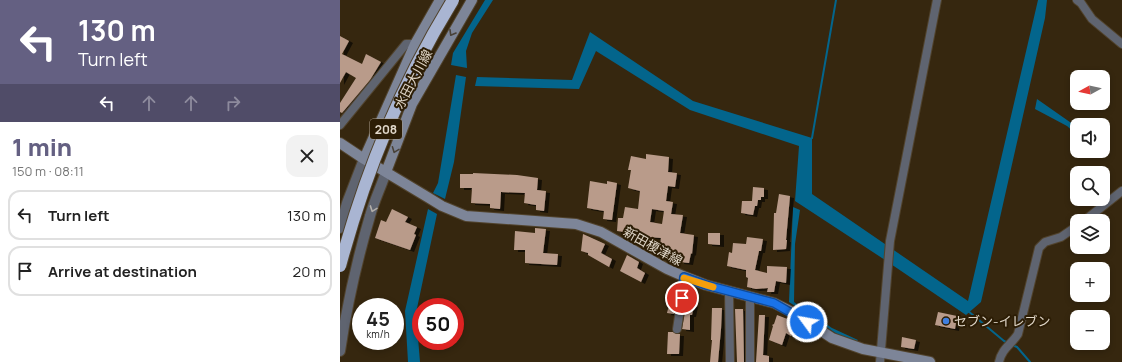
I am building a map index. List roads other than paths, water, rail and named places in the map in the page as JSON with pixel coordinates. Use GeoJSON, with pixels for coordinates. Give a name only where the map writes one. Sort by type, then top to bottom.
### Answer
{"type":"FeatureCollection","features":[{"type":"Feature","properties":{"kind":"highway","name":"208"},"geometry":{"type":"LineString","coordinates":[[340,250],[358,190],[389,113],[417,55],[449,0]]}},
{"type":"Feature","properties":{"kind":"highway","name":"208"},"geometry":{"type":"LineString","coordinates":[[340,266],[360,198],[392,114],[420,57],[454,0]]}},
{"type":"Feature","properties":{"kind":"main road","name":"水田大川線"},"geometry":{"type":"LineString","coordinates":[[364,159],[415,44],[440,0]]}},
{"type":"Feature","properties":{"kind":"main road","name":"水田大川線"},"geometry":{"type":"LineString","coordinates":[[386,172],[412,104],[472,0]]}},
{"type":"Feature","properties":{"kind":"main road"},"geometry":{"type":"LineString","coordinates":[[340,143],[386,172]]}},
{"type":"Feature","properties":{"kind":"main road","name":"新田榎津線"},"geometry":{"type":"LineString","coordinates":[[386,172],[442,206],[466,216],[576,224],[601,232],[684,277],[706,285],[774,303],[794,313],[832,338],[881,358],[930,362]]}},
{"type":"Feature","properties":{"kind":"street"},"geometry":{"type":"LineString","coordinates":[[881,358],[890,246],[937,0]]}},
{"type":"Feature","properties":{"kind":"street"},"geometry":{"type":"LineString","coordinates":[[1077,0],[1081,3],[1092,19],[1122,44]]}},
{"type":"Feature","properties":{"kind":"street"},"geometry":{"type":"LineString","coordinates":[[340,125],[406,44],[415,44]]}},
{"type":"Feature","properties":{"kind":"street"},"geometry":{"type":"LineString","coordinates":[[340,228],[364,159]]}},
{"type":"Feature","properties":{"kind":"street"},"geometry":{"type":"LineString","coordinates":[[340,352],[350,290],[370,214],[386,172]]}},
{"type":"Feature","properties":{"kind":"street"},"geometry":{"type":"LineString","coordinates":[[1093,214],[1122,192]]}},
{"type":"Feature","properties":{"kind":"street"},"geometry":{"type":"LineString","coordinates":[[999,362],[1005,347],[1014,341],[1018,334],[1038,248],[1045,242],[1061,237],[1070,231]]}},
{"type":"Feature","properties":{"kind":"street"},"geometry":{"type":"LineString","coordinates":[[677,330],[684,277]]}},
{"type":"Feature","properties":{"kind":"street"},"geometry":{"type":"LineString","coordinates":[[729,291],[730,362]]}},
{"type":"Feature","properties":{"kind":"street"},"geometry":{"type":"LineString","coordinates":[[750,296],[750,362]]}},
{"type":"Feature","properties":{"kind":"water"},"geometry":{"type":"Polygon","coordinates":[[[485,0],[493,0],[472,33],[466,51],[467,68],[451,65],[453,53],[485,0]]]}},
{"type":"Feature","properties":{"kind":"water"},"geometry":{"type":"Polygon","coordinates":[[[1038,0],[1047,0],[1045,18],[981,302],[966,315],[795,201],[799,146],[690,110],[596,51],[579,89],[475,86],[477,77],[572,80],[590,32],[693,101],[812,138],[812,194],[968,301],[1038,0]]]}},
{"type":"Feature","properties":{"kind":"water"},"geometry":{"type":"Polygon","coordinates":[[[456,75],[466,77],[454,162],[445,199],[433,193],[438,183],[456,75]]]}},
{"type":"Feature","properties":{"kind":"water"},"geometry":{"type":"Polygon","coordinates":[[[1037,99],[1070,122],[1070,129],[1067,126],[1035,109],[1037,99]]]}},
{"type":"Feature","properties":{"kind":"water"},"geometry":{"type":"Polygon","coordinates":[[[793,207],[800,210],[795,244],[794,302],[832,328],[858,340],[856,342],[843,338],[789,302],[793,207]]]}},
{"type":"Feature","properties":{"kind":"water"},"geometry":{"type":"Polygon","coordinates":[[[428,209],[437,214],[419,298],[412,298],[412,350],[419,350],[420,362],[408,362],[405,311],[428,209]]]}},
{"type":"Feature","properties":{"kind":"waterway"},"geometry":{"type":"LineString","coordinates":[[812,138],[836,0]]}},
{"type":"Feature","properties":{"kind":"waterway"},"geometry":{"type":"LineString","coordinates":[[968,311],[1008,343]]}},
{"type":"Feature","properties":{"kind":"waterway"},"geometry":{"type":"LineString","coordinates":[[1012,345],[1017,347],[1030,362]]}},
{"type":"Feature","properties":{"kind":"place","name":"セブン-イレブン"},"geometry":{"type":"Point","coordinates":[946,321]}}]}
